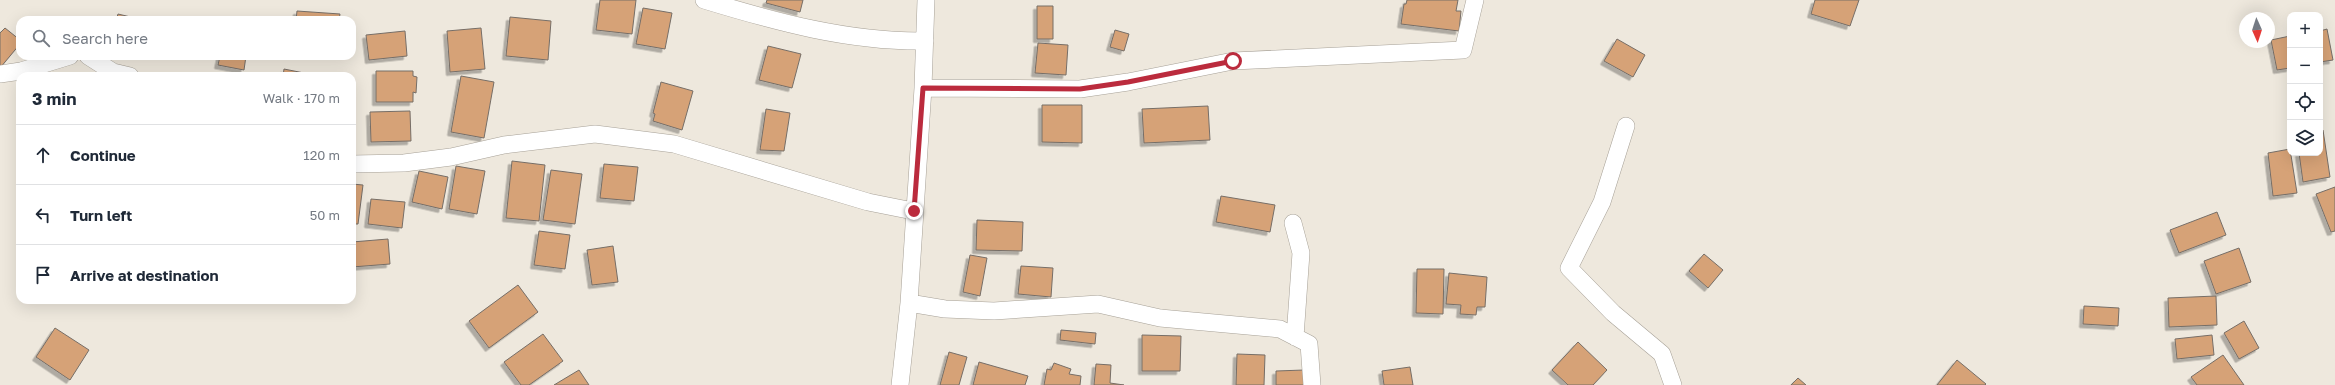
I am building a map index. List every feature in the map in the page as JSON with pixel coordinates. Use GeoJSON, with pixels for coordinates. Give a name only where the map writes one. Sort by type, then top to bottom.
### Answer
{"type":"FeatureCollection","features":[{"type":"Feature","properties":{"kind":"street"},"geometry":{"type":"LineString","coordinates":[[704,0],[783,24],[890,41],[924,41]]}},
{"type":"Feature","properties":{"kind":"street"},"geometry":{"type":"LineString","coordinates":[[900,385],[909,303],[923,88],[926,0]]}},
{"type":"Feature","properties":{"kind":"street"},"geometry":{"type":"LineString","coordinates":[[923,88],[1080,89],[1128,82],[1233,61],[1445,53],[1464,50],[1475,0]]}},
{"type":"Feature","properties":{"kind":"street"},"geometry":{"type":"LineString","coordinates":[[0,74],[20,71],[57,60]]}},
{"type":"Feature","properties":{"kind":"street"},"geometry":{"type":"LineString","coordinates":[[94,60],[113,72]]}},
{"type":"Feature","properties":{"kind":"street"},"geometry":{"type":"LineString","coordinates":[[1626,126],[1602,202],[1569,268],[1613,313],[1662,354],[1673,385]]}},
{"type":"Feature","properties":{"kind":"street"},"geometry":{"type":"LineString","coordinates":[[356,164],[404,163],[451,157],[504,145],[595,134],[674,144],[868,202],[914,211]]}},
{"type":"Feature","properties":{"kind":"street"},"geometry":{"type":"LineString","coordinates":[[1293,223],[1301,253],[1295,337]]}},
{"type":"Feature","properties":{"kind":"street"},"geometry":{"type":"LineString","coordinates":[[909,303],[945,309],[994,311],[1098,304],[1160,318],[1280,329],[1309,344],[1312,385]]}},
{"type":"Feature","properties":{"kind":"building"},"geometry":{"type":"Polygon","coordinates":[[[600,0],[636,0],[632,34],[596,30],[600,0]]]}},
{"type":"Feature","properties":{"kind":"building"},"geometry":{"type":"Polygon","coordinates":[[[767,0],[803,0],[800,12],[766,3],[767,0]]]}},
{"type":"Feature","properties":{"kind":"building"},"geometry":{"type":"Polygon","coordinates":[[[1407,0],[1458,0],[1456,11],[1461,11],[1459,31],[1401,24],[1404,4],[1406,4],[1407,0]]]}},
{"type":"Feature","properties":{"kind":"building"},"geometry":{"type":"Polygon","coordinates":[[[1815,0],[1859,0],[1850,26],[1811,14],[1815,0]]]}},
{"type":"Feature","properties":{"kind":"building"},"geometry":{"type":"Polygon","coordinates":[[[1037,6],[1053,6],[1053,39],[1037,39],[1037,6]]]}},
{"type":"Feature","properties":{"kind":"building"},"geometry":{"type":"Polygon","coordinates":[[[643,8],[672,13],[665,49],[636,44],[643,8]]]}},
{"type":"Feature","properties":{"kind":"building"},"geometry":{"type":"Polygon","coordinates":[[[297,11],[340,14],[340,16],[296,16],[297,11]]]}},
{"type":"Feature","properties":{"kind":"building"},"geometry":{"type":"Polygon","coordinates":[[[510,17],[551,21],[548,60],[506,56],[510,17]]]}},
{"type":"Feature","properties":{"kind":"building"},"geometry":{"type":"Polygon","coordinates":[[[5,28],[16,37],[16,49],[0,68],[0,33],[5,28]]]}},
{"type":"Feature","properties":{"kind":"building"},"geometry":{"type":"Polygon","coordinates":[[[481,28],[485,69],[450,72],[447,31],[481,28]]]}},
{"type":"Feature","properties":{"kind":"building"},"geometry":{"type":"Polygon","coordinates":[[[2327,29],[2333,60],[2323,62],[2323,30],[2327,29]]]}},
{"type":"Feature","properties":{"kind":"building"},"geometry":{"type":"Polygon","coordinates":[[[1115,30],[1129,34],[1124,51],[1110,47],[1115,30]]]}},
{"type":"Feature","properties":{"kind":"building"},"geometry":{"type":"Polygon","coordinates":[[[405,31],[407,56],[369,60],[366,35],[405,31]]]}},
{"type":"Feature","properties":{"kind":"building"},"geometry":{"type":"Polygon","coordinates":[[[2287,37],[2287,68],[2277,70],[2273,48],[2275,48],[2275,39],[2287,37]]]}},
{"type":"Feature","properties":{"kind":"building"},"geometry":{"type":"Polygon","coordinates":[[[1617,39],[1645,55],[1633,77],[1604,61],[1617,39]]]}},
{"type":"Feature","properties":{"kind":"building"},"geometry":{"type":"Polygon","coordinates":[[[1038,43],[1068,45],[1066,75],[1035,73],[1038,43]]]}},
{"type":"Feature","properties":{"kind":"building"},"geometry":{"type":"Polygon","coordinates":[[[768,46],[801,54],[792,88],[759,80],[768,46]]]}},
{"type":"Feature","properties":{"kind":"building"},"geometry":{"type":"Polygon","coordinates":[[[219,60],[245,60],[244,70],[218,65],[219,60]]]}},
{"type":"Feature","properties":{"kind":"building"},"geometry":{"type":"Polygon","coordinates":[[[284,69],[299,72],[284,72],[284,69]]]}},
{"type":"Feature","properties":{"kind":"building"},"geometry":{"type":"Polygon","coordinates":[[[376,71],[413,71],[413,76],[417,77],[416,93],[413,92],[413,102],[376,102],[376,71]]]}},
{"type":"Feature","properties":{"kind":"building"},"geometry":{"type":"Polygon","coordinates":[[[461,76],[494,82],[484,138],[451,132],[461,76]]]}},
{"type":"Feature","properties":{"kind":"building"},"geometry":{"type":"Polygon","coordinates":[[[661,82],[693,91],[682,130],[653,121],[655,114],[653,113],[661,82]]]}},
{"type":"Feature","properties":{"kind":"building"},"geometry":{"type":"Polygon","coordinates":[[[1042,105],[1082,105],[1082,143],[1042,142],[1042,105]]]}},
{"type":"Feature","properties":{"kind":"building"},"geometry":{"type":"Polygon","coordinates":[[[1208,106],[1210,140],[1144,143],[1142,109],[1208,106]]]}},
{"type":"Feature","properties":{"kind":"building"},"geometry":{"type":"Polygon","coordinates":[[[766,109],[790,113],[784,151],[760,150],[766,109]]]}},
{"type":"Feature","properties":{"kind":"building"},"geometry":{"type":"Polygon","coordinates":[[[410,111],[411,141],[371,142],[370,112],[410,111]]]}},
{"type":"Feature","properties":{"kind":"building"},"geometry":{"type":"Polygon","coordinates":[[[2323,130],[2330,177],[2303,182],[2299,156],[2323,156],[2323,130]]]}},
{"type":"Feature","properties":{"kind":"building"},"geometry":{"type":"Polygon","coordinates":[[[2287,150],[2287,156],[2291,156],[2297,193],[2273,196],[2268,153],[2287,150]]]}},
{"type":"Feature","properties":{"kind":"building"},"geometry":{"type":"Polygon","coordinates":[[[512,161],[545,165],[539,221],[506,218],[512,161]]]}},
{"type":"Feature","properties":{"kind":"building"},"geometry":{"type":"Polygon","coordinates":[[[604,164],[638,167],[634,201],[600,198],[604,164]]]}},
{"type":"Feature","properties":{"kind":"building"},"geometry":{"type":"Polygon","coordinates":[[[456,166],[485,171],[477,214],[449,209],[456,166]]]}},
{"type":"Feature","properties":{"kind":"building"},"geometry":{"type":"Polygon","coordinates":[[[551,170],[582,174],[575,224],[543,220],[551,170]]]}},
{"type":"Feature","properties":{"kind":"building"},"geometry":{"type":"Polygon","coordinates":[[[419,171],[448,177],[442,209],[412,202],[419,171]]]}},
{"type":"Feature","properties":{"kind":"building"},"geometry":{"type":"Polygon","coordinates":[[[356,184],[363,185],[358,224],[356,224],[356,184]]]}},
{"type":"Feature","properties":{"kind":"building"},"geometry":{"type":"Polygon","coordinates":[[[2335,187],[2335,231],[2331,232],[2316,194],[2335,187]]]}},
{"type":"Feature","properties":{"kind":"building"},"geometry":{"type":"Polygon","coordinates":[[[1221,196],[1275,205],[1270,232],[1216,222],[1221,196]]]}},
{"type":"Feature","properties":{"kind":"building"},"geometry":{"type":"Polygon","coordinates":[[[371,199],[405,202],[402,228],[368,224],[371,199]]]}},
{"type":"Feature","properties":{"kind":"building"},"geometry":{"type":"Polygon","coordinates":[[[2217,212],[2226,235],[2179,253],[2170,230],[2217,212]]]}},
{"type":"Feature","properties":{"kind":"building"},"geometry":{"type":"Polygon","coordinates":[[[977,220],[1023,222],[1022,251],[976,250],[977,220]]]}},
{"type":"Feature","properties":{"kind":"building"},"geometry":{"type":"Polygon","coordinates":[[[539,231],[570,235],[565,269],[534,265],[539,231]]]}},
{"type":"Feature","properties":{"kind":"building"},"geometry":{"type":"Polygon","coordinates":[[[388,239],[390,264],[356,267],[356,242],[388,239]]]}},
{"type":"Feature","properties":{"kind":"building"},"geometry":{"type":"Polygon","coordinates":[[[613,246],[618,282],[592,285],[587,250],[613,246]]]}},
{"type":"Feature","properties":{"kind":"building"},"geometry":{"type":"Polygon","coordinates":[[[2239,248],[2251,282],[2216,294],[2204,261],[2239,248]]]}},
{"type":"Feature","properties":{"kind":"building"},"geometry":{"type":"Polygon","coordinates":[[[1704,254],[1723,270],[1708,288],[1689,271],[1704,254]]]}},
{"type":"Feature","properties":{"kind":"building"},"geometry":{"type":"Polygon","coordinates":[[[970,255],[987,258],[980,296],[963,292],[970,255]]]}},
{"type":"Feature","properties":{"kind":"building"},"geometry":{"type":"Polygon","coordinates":[[[1021,266],[1053,268],[1051,297],[1018,294],[1021,266]]]}},
{"type":"Feature","properties":{"kind":"building"},"geometry":{"type":"Polygon","coordinates":[[[1417,269],[1444,269],[1443,314],[1416,313],[1417,269]]]}},
{"type":"Feature","properties":{"kind":"building"},"geometry":{"type":"Polygon","coordinates":[[[1449,273],[1487,277],[1485,307],[1477,307],[1476,315],[1460,314],[1461,305],[1446,304],[1449,273]]]}},
{"type":"Feature","properties":{"kind":"building"},"geometry":{"type":"Polygon","coordinates":[[[518,285],[538,312],[489,348],[469,321],[518,285]]]}},
{"type":"Feature","properties":{"kind":"building"},"geometry":{"type":"Polygon","coordinates":[[[2216,296],[2217,325],[2169,327],[2168,298],[2216,296]]]}},
{"type":"Feature","properties":{"kind":"building"},"geometry":{"type":"Polygon","coordinates":[[[2084,306],[2119,308],[2118,326],[2083,324],[2084,306]]]}},
{"type":"Feature","properties":{"kind":"building"},"geometry":{"type":"Polygon","coordinates":[[[2244,321],[2259,348],[2239,359],[2224,333],[2244,321]]]}},
{"type":"Feature","properties":{"kind":"building"},"geometry":{"type":"Polygon","coordinates":[[[55,328],[89,350],[70,380],[36,357],[55,328]]]}},
{"type":"Feature","properties":{"kind":"building"},"geometry":{"type":"Polygon","coordinates":[[[1061,330],[1096,333],[1095,344],[1060,340],[1061,330]]]}},
{"type":"Feature","properties":{"kind":"building"},"geometry":{"type":"Polygon","coordinates":[[[543,334],[563,361],[529,385],[521,385],[504,362],[543,334]]]}},
{"type":"Feature","properties":{"kind":"building"},"geometry":{"type":"Polygon","coordinates":[[[1142,335],[1181,336],[1180,371],[1142,371],[1142,335]]]}},
{"type":"Feature","properties":{"kind":"building"},"geometry":{"type":"Polygon","coordinates":[[[2212,335],[2214,355],[2177,359],[2175,339],[2212,335]]]}},
{"type":"Feature","properties":{"kind":"building"},"geometry":{"type":"Polygon","coordinates":[[[1578,342],[1607,370],[1593,385],[1568,385],[1552,370],[1578,342]]]}},
{"type":"Feature","properties":{"kind":"building"},"geometry":{"type":"Polygon","coordinates":[[[949,352],[967,357],[959,385],[940,385],[949,352]]]}},
{"type":"Feature","properties":{"kind":"building"},"geometry":{"type":"Polygon","coordinates":[[[1237,354],[1265,355],[1264,385],[1236,385],[1237,354]]]}},
{"type":"Feature","properties":{"kind":"building"},"geometry":{"type":"Polygon","coordinates":[[[2223,355],[2244,385],[2197,385],[2191,377],[2223,355]]]}},
{"type":"Feature","properties":{"kind":"building"},"geometry":{"type":"Polygon","coordinates":[[[1957,360],[1986,384],[1937,385],[1957,360]]]}},
{"type":"Feature","properties":{"kind":"building"},"geometry":{"type":"Polygon","coordinates":[[[979,362],[1028,376],[1025,385],[973,385],[979,362]]]}},
{"type":"Feature","properties":{"kind":"building"},"geometry":{"type":"Polygon","coordinates":[[[1054,363],[1071,369],[1069,374],[1081,376],[1080,385],[1044,385],[1047,369],[1051,370],[1054,363]]]}},
{"type":"Feature","properties":{"kind":"building"},"geometry":{"type":"Polygon","coordinates":[[[1096,364],[1111,365],[1110,383],[1124,385],[1094,385],[1096,364]]]}},
{"type":"Feature","properties":{"kind":"building"},"geometry":{"type":"Polygon","coordinates":[[[1410,367],[1413,385],[1384,385],[1382,371],[1410,367]]]}},
{"type":"Feature","properties":{"kind":"building"},"geometry":{"type":"Polygon","coordinates":[[[579,370],[589,385],[554,385],[579,370]]]}},
{"type":"Feature","properties":{"kind":"building"},"geometry":{"type":"Polygon","coordinates":[[[1304,370],[1304,385],[1276,385],[1276,371],[1304,370]]]}},
{"type":"Feature","properties":{"kind":"building"},"geometry":{"type":"Polygon","coordinates":[[[1798,378],[1806,385],[1791,385],[1798,378]]]}},
{"type":"Feature","properties":{"kind":"route"},"geometry":{"type":"LineString","coordinates":[[914,211],[923,88],[1011,90],[1080,89],[1128,82],[1233,61]]}}]}
